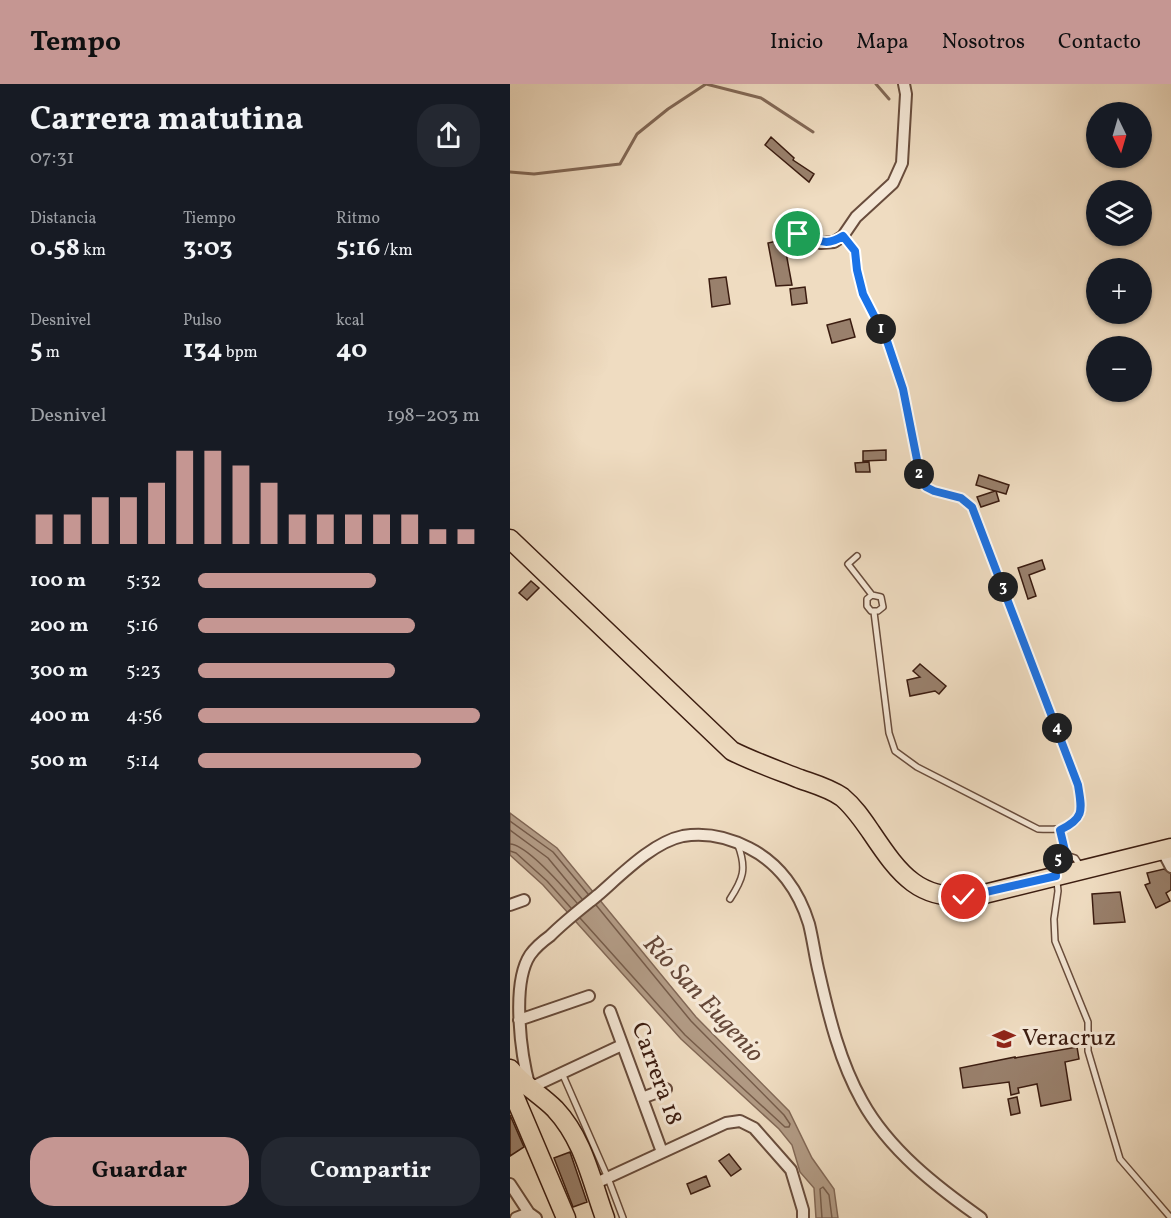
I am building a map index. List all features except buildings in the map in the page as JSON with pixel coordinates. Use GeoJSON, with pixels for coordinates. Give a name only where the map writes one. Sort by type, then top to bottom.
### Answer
{"type":"FeatureCollection","features":[{"type":"Feature","properties":{"kind":"main road"},"geometry":{"type":"LineString","coordinates":[[510,539],[732,751],[759,764],[825,788],[847,802],[859,813],[892,863],[909,880],[927,890],[952,897],[964,897],[1166,849]]}},
{"type":"Feature","properties":{"kind":"main road"},"geometry":{"type":"LineString","coordinates":[[510,1069],[517,1078],[556,1110],[572,1130],[583,1153],[601,1181],[605,1218]]}},
{"type":"Feature","properties":{"kind":"main road"},"geometry":{"type":"LineString","coordinates":[[510,1086],[566,1218]]}},
{"type":"Feature","properties":{"kind":"main road"},"geometry":{"type":"LineString","coordinates":[[530,1088],[541,1159]]}},
{"type":"Feature","properties":{"kind":"street"},"geometry":{"type":"LineString","coordinates":[[786,235],[808,236],[821,243],[834,242],[843,236],[856,217],[893,183],[902,163],[906,94],[904,84]]}},
{"type":"Feature","properties":{"kind":"street"},"geometry":{"type":"LineString","coordinates":[[622,1045],[530,1088],[521,1049],[519,1020],[526,963],[531,953],[628,869],[658,847],[682,836],[705,834],[721,836],[737,842],[776,866],[801,904],[809,924],[830,1017],[844,1062],[863,1102],[902,1153],[941,1188],[981,1218]]}},
{"type":"Feature","properties":{"kind":"street"},"geometry":{"type":"LineString","coordinates":[[1166,849],[1171,867]]}},
{"type":"Feature","properties":{"kind":"street"},"geometry":{"type":"LineString","coordinates":[[510,905],[524,900]]}},
{"type":"Feature","properties":{"kind":"street"},"geometry":{"type":"LineString","coordinates":[[519,1020],[589,996]]}},
{"type":"Feature","properties":{"kind":"street","name":"Carrera 18"},"geometry":{"type":"LineString","coordinates":[[610,1011],[662,1152]]}},
{"type":"Feature","properties":{"kind":"street"},"geometry":{"type":"LineString","coordinates":[[642,1098],[666,1089]]}},
{"type":"Feature","properties":{"kind":"street"},"geometry":{"type":"LineString","coordinates":[[601,1181],[726,1122],[740,1121],[754,1128],[791,1170],[803,1210],[803,1218]]}},
{"type":"Feature","properties":{"kind":"street"},"geometry":{"type":"LineString","coordinates":[[510,1184],[532,1215],[516,1218]]}},
{"type":"Feature","properties":{"kind":"lane"},"geometry":{"type":"LineString","coordinates":[[843,236],[855,251],[863,294],[887,341],[903,389],[920,475],[926,487],[961,498],[972,507],[1078,785],[1082,809],[1079,818],[1060,830],[1038,830],[917,767],[895,751],[889,733],[874,612]]}},
{"type":"Feature","properties":{"kind":"lane"},"geometry":{"type":"LineString","coordinates":[[856,556],[848,564],[872,595],[883,600],[883,607],[874,612]]}},
{"type":"Feature","properties":{"kind":"lane"},"geometry":{"type":"LineString","coordinates":[[872,595],[866,603],[868,609],[874,612]]}},
{"type":"Feature","properties":{"kind":"lane"},"geometry":{"type":"LineString","coordinates":[[1060,830],[1066,855]]}},
{"type":"Feature","properties":{"kind":"lane"},"geometry":{"type":"LineString","coordinates":[[730,899],[741,883],[744,866],[737,842]]}},
{"type":"Feature","properties":{"kind":"lane"},"geometry":{"type":"LineString","coordinates":[[1066,855],[1055,862],[1058,891],[1054,919],[1055,941],[1088,1022],[1088,1051],[1120,1160],[1171,1218]]}},
{"type":"Feature","properties":{"kind":"lane"},"geometry":{"type":"LineString","coordinates":[[1066,855],[1075,858],[1082,870]]}},
{"type":"Feature","properties":{"kind":"lane"},"geometry":{"type":"LineString","coordinates":[[562,1073],[601,1181],[623,1218]]}},
{"type":"Feature","properties":{"kind":"water","name":"Río San Eugenio"},"geometry":{"type":"Polygon","coordinates":[[[510,813],[557,848],[696,1017],[789,1111],[812,1158],[834,1189],[838,1218],[816,1218],[814,1188],[800,1172],[792,1145],[779,1129],[681,1039],[543,885],[510,855],[510,813]]]}},
{"type":"Feature","properties":{"kind":"waterway"},"geometry":{"type":"LineString","coordinates":[[510,172],[534,174],[620,164],[637,134],[668,109],[706,84],[761,98],[813,132]]}},
{"type":"Feature","properties":{"kind":"waterway"},"geometry":{"type":"LineString","coordinates":[[876,84],[889,99]]}},
{"type":"Feature","properties":{"kind":"place","name":"Veracruz"},"geometry":{"type":"Point","coordinates":[1004,1039]}},
{"type":"Feature","properties":{"kind":"route"},"geometry":{"type":"LineString","coordinates":[[798,234],[821,243],[834,242],[843,236],[855,251],[863,294],[887,341],[903,389],[920,475],[926,487],[961,498],[972,507],[1078,785],[1082,809],[1079,818],[1060,830],[1066,855],[1055,862],[1056,876],[964,897]]}}]}
